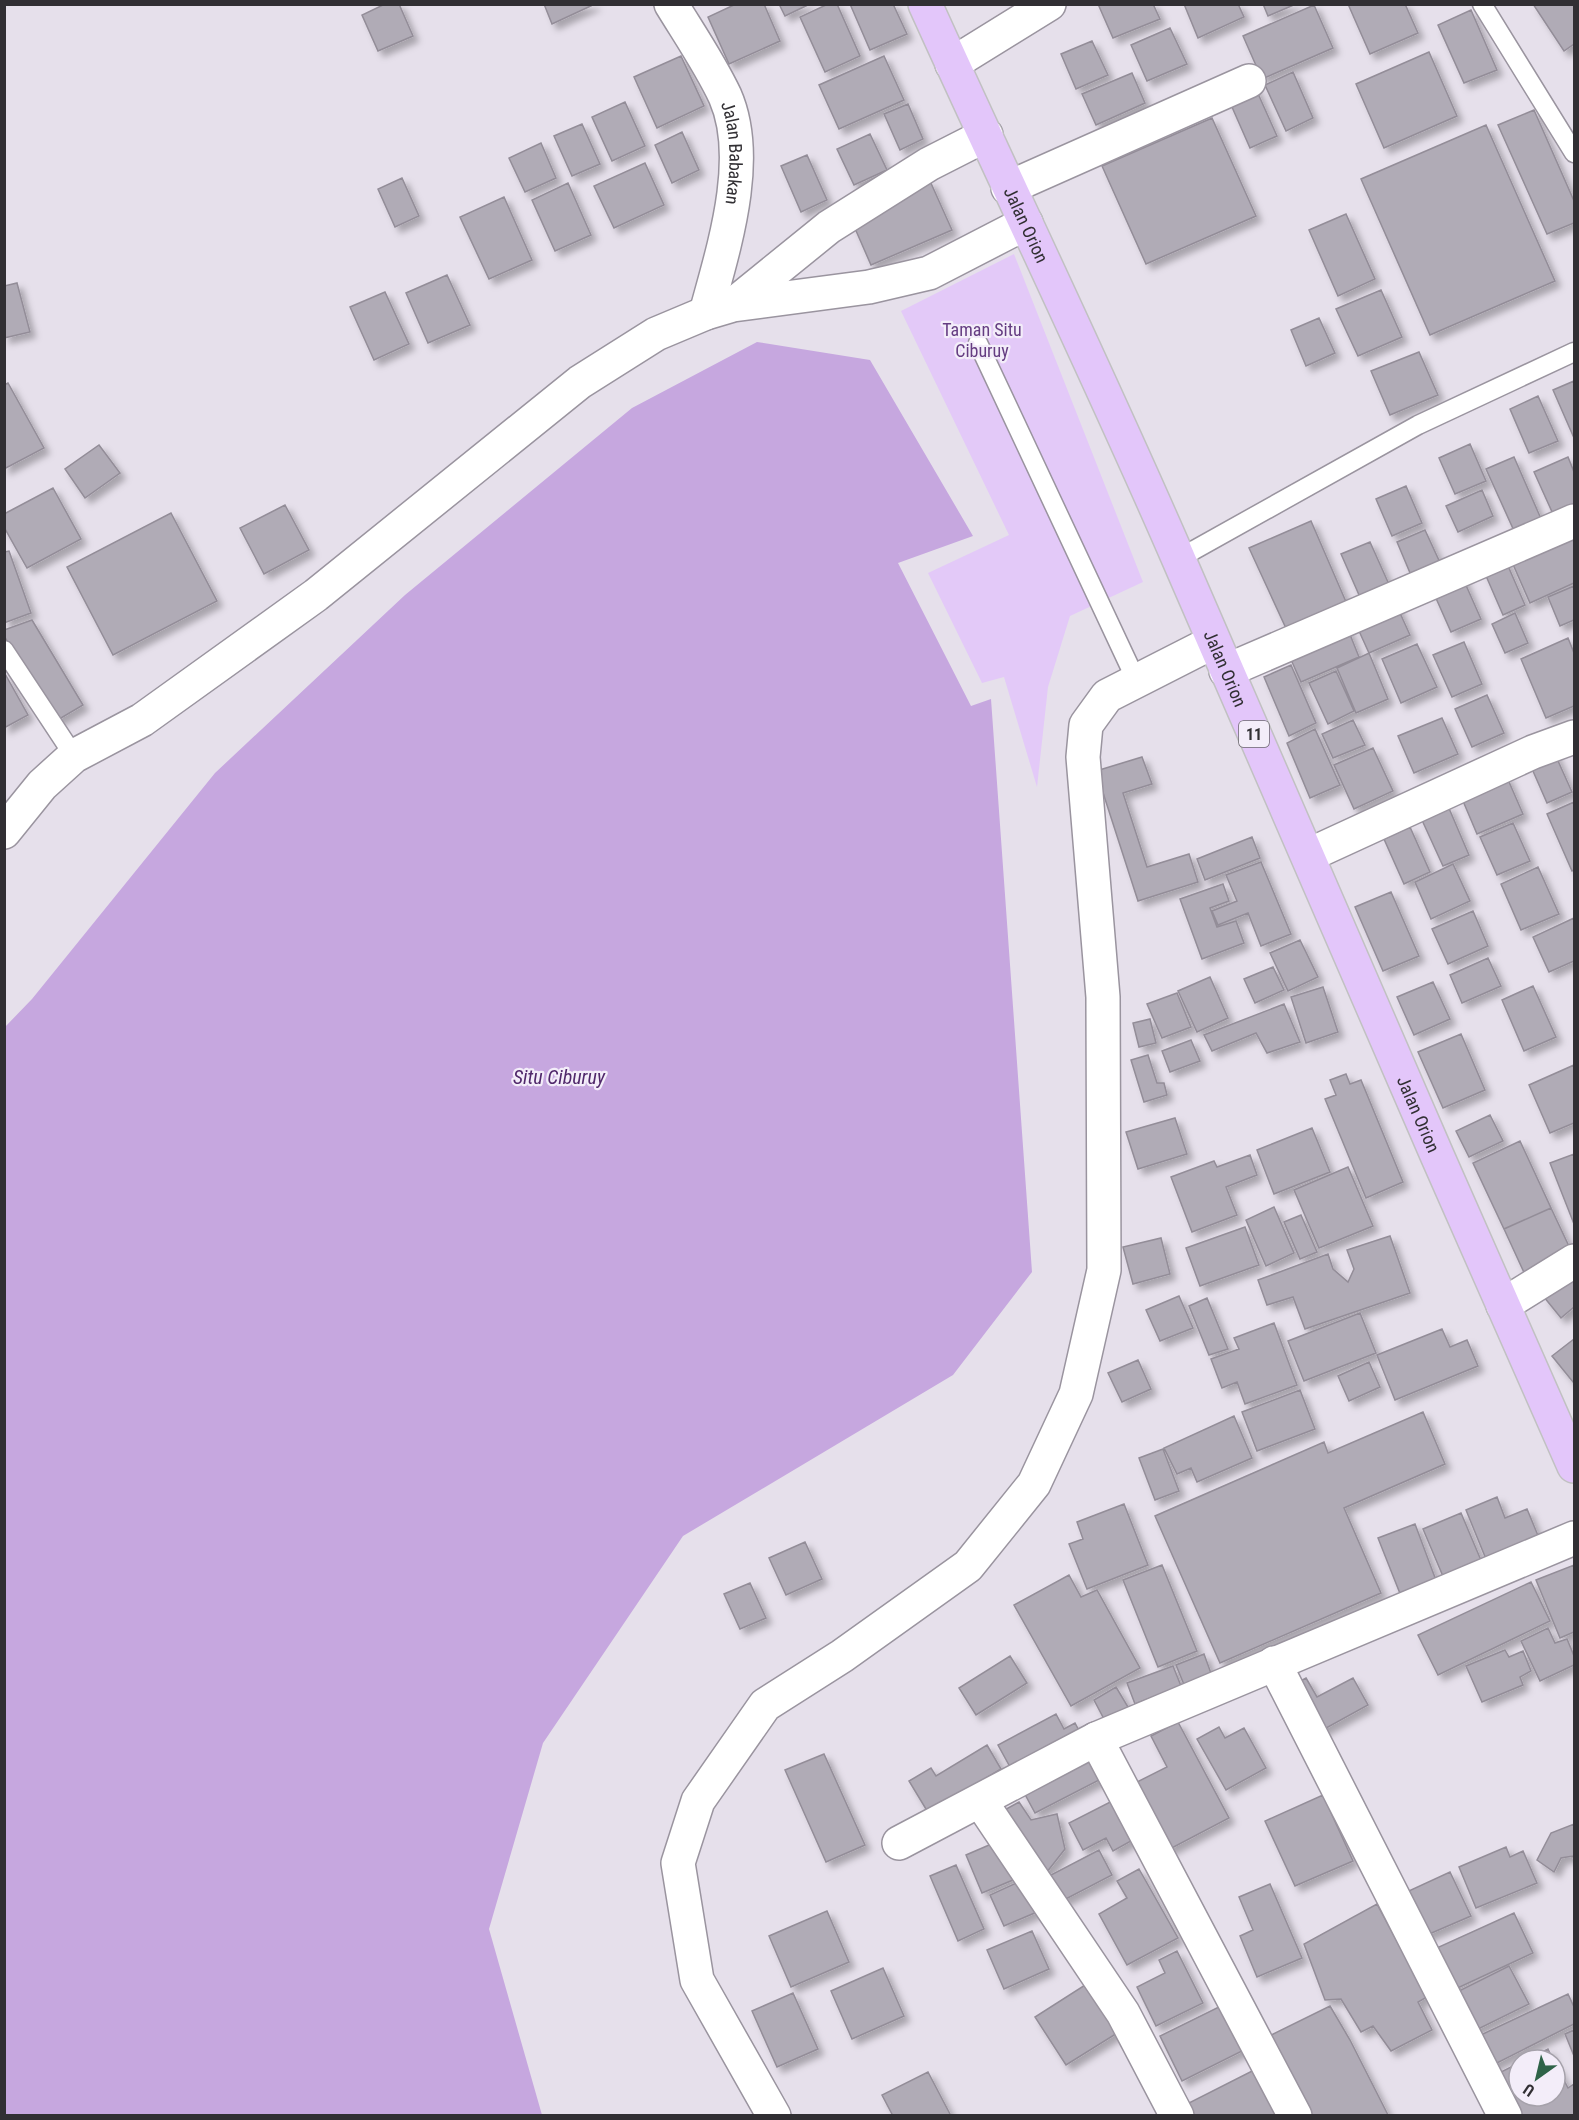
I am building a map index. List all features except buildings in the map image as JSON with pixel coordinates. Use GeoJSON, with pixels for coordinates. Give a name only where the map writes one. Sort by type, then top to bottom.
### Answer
{"type":"FeatureCollection","features":[{"type":"Feature","properties":{"kind":"highway","name":"Jalan Orion"},"geometry":{"type":"LineString","coordinates":[[925,4],[1178,559],[1309,855],[1428,1140],[1575,1466]]}},
{"type":"Feature","properties":{"kind":"street","name":"Jalan Babakan"},"geometry":{"type":"LineString","coordinates":[[672,4],[725,97],[736,144],[735,181],[719,309]]}},
{"type":"Feature","properties":{"kind":"street"},"geometry":{"type":"LineString","coordinates":[[952,64],[1048,4]]}},
{"type":"Feature","properties":{"kind":"street"},"geometry":{"type":"LineString","coordinates":[[1008,188],[1249,81]]}},
{"type":"Feature","properties":{"kind":"street"},"geometry":{"type":"LineString","coordinates":[[719,309],[829,227],[929,164],[986,135]]}},
{"type":"Feature","properties":{"kind":"street"},"geometry":{"type":"LineString","coordinates":[[6,825],[42,785],[74,756],[142,720],[316,595],[580,382],[656,334],[719,309],[869,287],[929,273],[1026,223]]}},
{"type":"Feature","properties":{"kind":"street"},"geometry":{"type":"LineString","coordinates":[[1226,671],[1575,522]]}},
{"type":"Feature","properties":{"kind":"street"},"geometry":{"type":"LineString","coordinates":[[774,2115],[697,1980],[678,1863],[698,1801],[765,1705],[842,1656],[968,1566],[1034,1484],[1076,1394],[1104,1270],[1103,997],[1083,757],[1086,725],[1107,696],[1213,642]]}},
{"type":"Feature","properties":{"kind":"street"},"geometry":{"type":"LineString","coordinates":[[1309,855],[1533,752],[1575,737]]}},
{"type":"Feature","properties":{"kind":"street"},"geometry":{"type":"LineString","coordinates":[[1503,1305],[1575,1261]]}},
{"type":"Feature","properties":{"kind":"street"},"geometry":{"type":"LineString","coordinates":[[899,1843],[981,1802],[1096,1738],[1575,1538]]}},
{"type":"Feature","properties":{"kind":"street"},"geometry":{"type":"LineString","coordinates":[[1274,1663],[1505,2115]]}},
{"type":"Feature","properties":{"kind":"street"},"geometry":{"type":"LineString","coordinates":[[1096,1738],[1295,2115]]}},
{"type":"Feature","properties":{"kind":"street"},"geometry":{"type":"LineString","coordinates":[[981,1802],[1123,2013],[1177,2115]]}},
{"type":"Feature","properties":{"kind":"lane"},"geometry":{"type":"LineString","coordinates":[[1482,4],[1575,153]]}},
{"type":"Feature","properties":{"kind":"lane"},"geometry":{"type":"LineString","coordinates":[[978,343],[1136,680]]}},
{"type":"Feature","properties":{"kind":"lane"},"geometry":{"type":"LineString","coordinates":[[1178,559],[1418,425],[1575,352]]}},
{"type":"Feature","properties":{"kind":"lane"},"geometry":{"type":"LineString","coordinates":[[4,650],[74,756]]}},
{"type":"Feature","properties":{"kind":"green space","name":"Taman Situ Ciburuy"},"geometry":{"type":"Polygon","coordinates":[[[1014,254],[1143,582],[1070,616],[1048,687],[1037,787],[1004,677],[982,683],[928,573],[1009,535],[901,311],[1014,254]]]}},
{"type":"Feature","properties":{"kind":"water","name":"Situ Ciburuy"},"geometry":{"type":"Polygon","coordinates":[[[757,342],[870,360],[973,536],[898,563],[971,706],[991,699],[1032,1272],[953,1375],[683,1536],[543,1743],[489,1929],[542,2115],[5,2115],[5,1027],[32,999],[215,773],[405,595],[632,408],[757,342]]]}}]}
